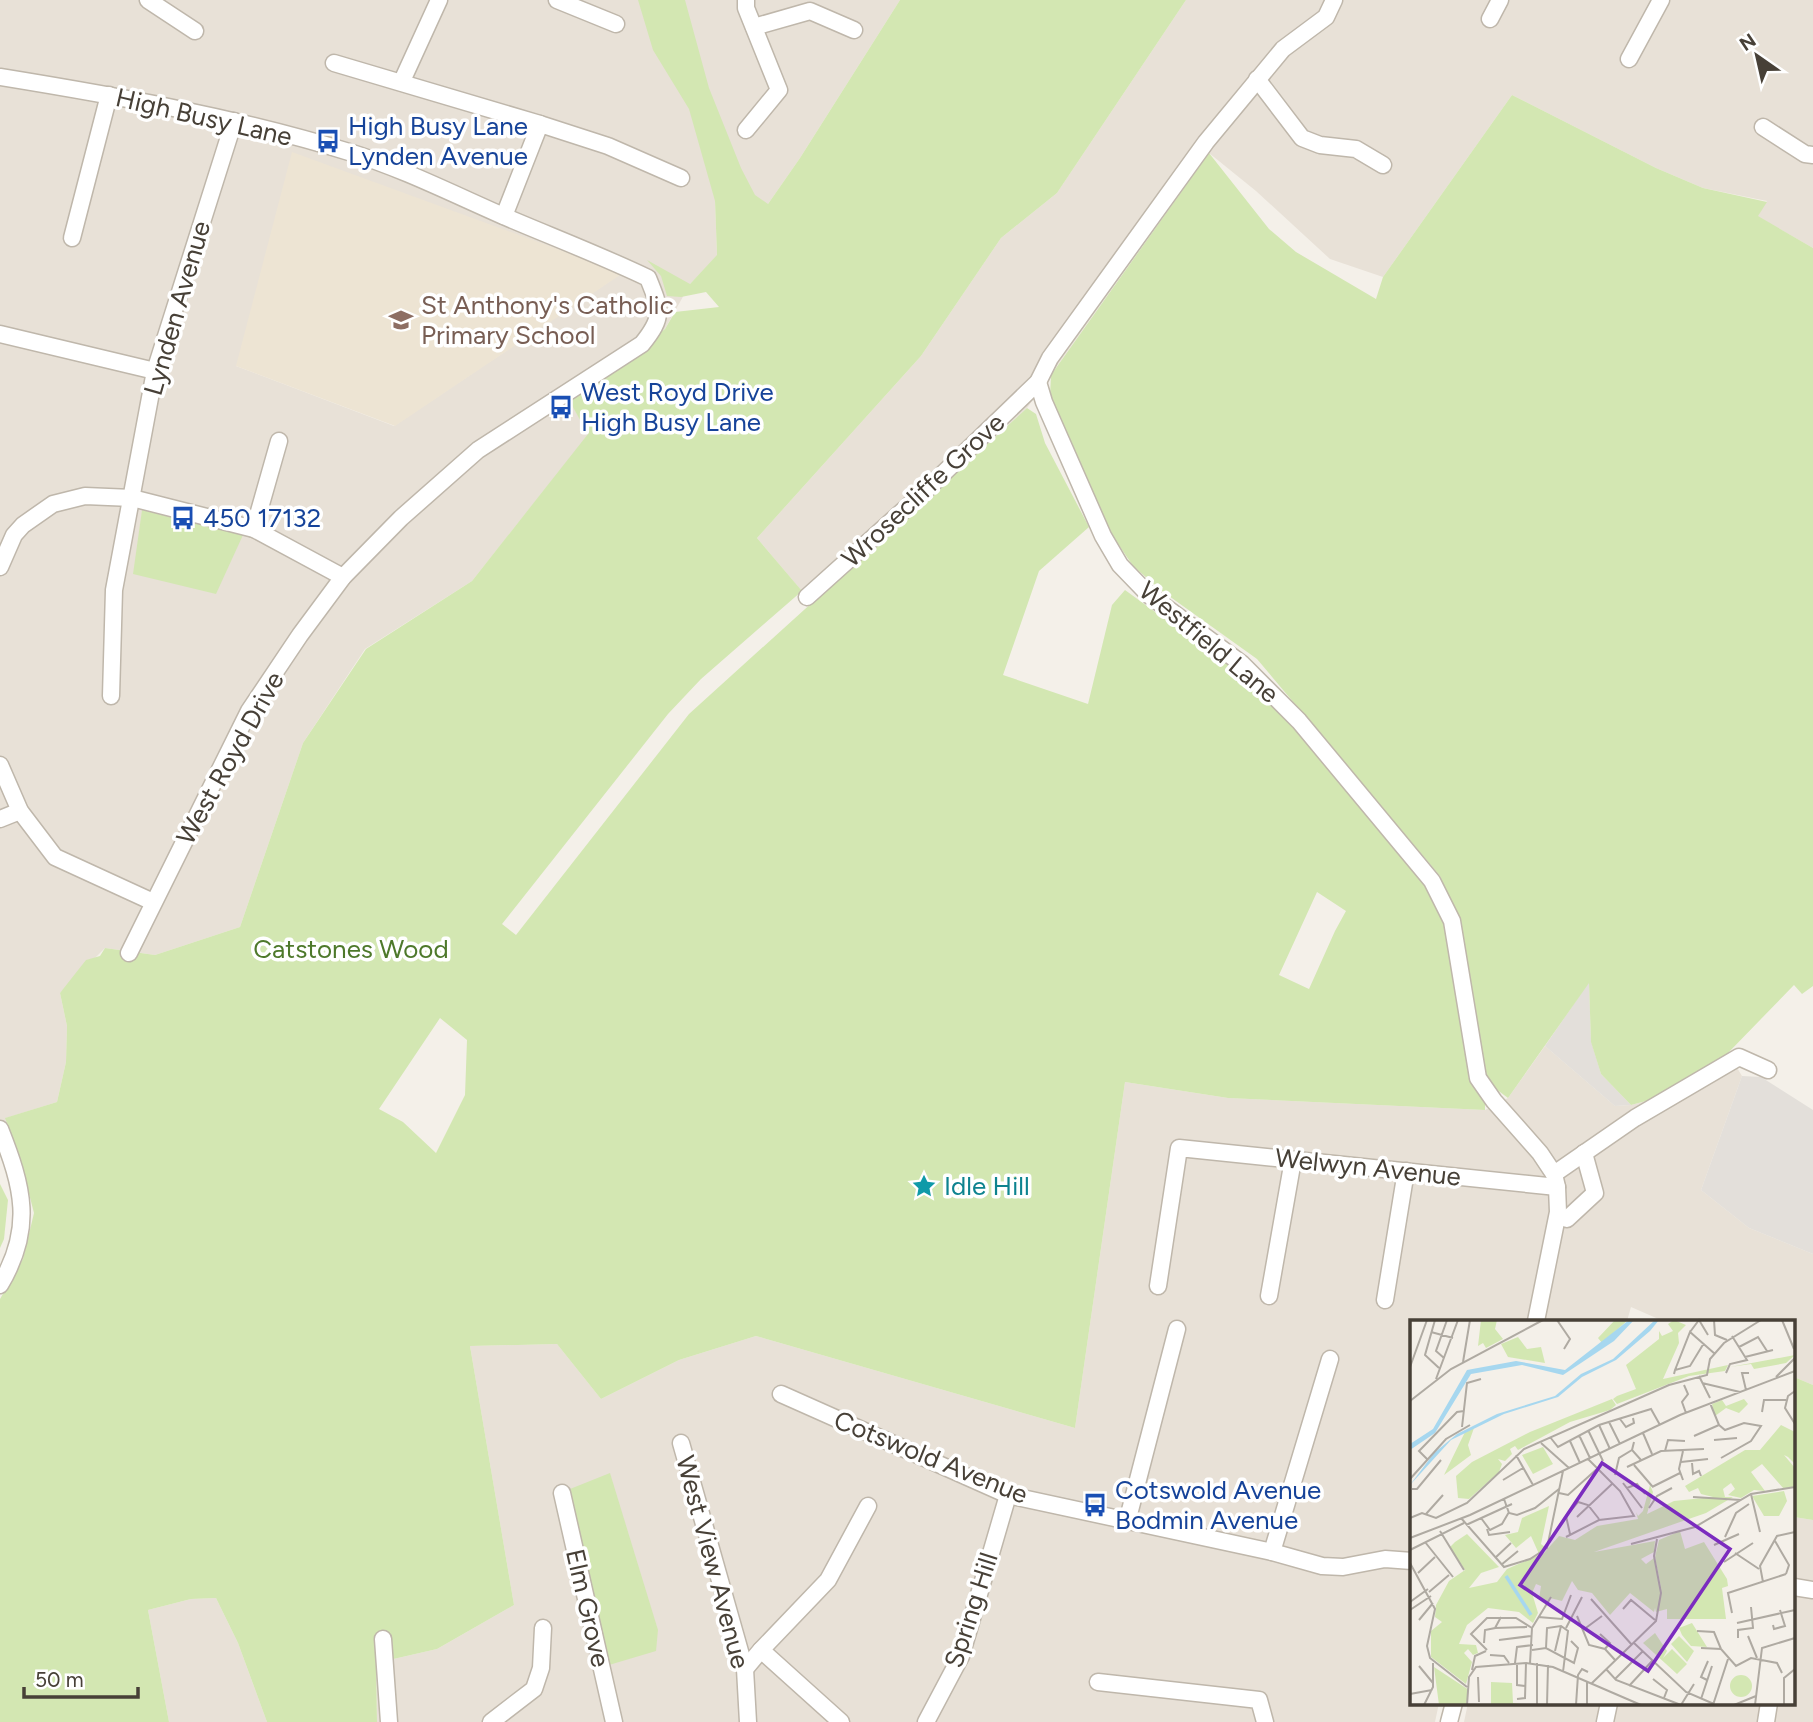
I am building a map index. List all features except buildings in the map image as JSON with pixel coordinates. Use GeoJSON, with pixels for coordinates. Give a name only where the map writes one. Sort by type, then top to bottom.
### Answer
{"type":"FeatureCollection","features":[{"type":"Feature","properties":{"kind":"street"},"geometry":{"type":"LineString","coordinates":[[148,0],[195,31]]}},
{"type":"Feature","properties":{"kind":"street"},"geometry":{"type":"LineString","coordinates":[[402,81],[439,0]]}},
{"type":"Feature","properties":{"kind":"street"},"geometry":{"type":"LineString","coordinates":[[557,0],[616,24]]}},
{"type":"Feature","properties":{"kind":"street"},"geometry":{"type":"LineString","coordinates":[[746,0],[746,8],[779,90],[746,130]]}},
{"type":"Feature","properties":{"kind":"street"},"geometry":{"type":"LineString","coordinates":[[1038,382],[1050,358],[1206,142],[1283,49],[1326,17],[1334,0]]}},
{"type":"Feature","properties":{"kind":"street"},"geometry":{"type":"LineString","coordinates":[[1490,19],[1500,0]]}},
{"type":"Feature","properties":{"kind":"street"},"geometry":{"type":"LineString","coordinates":[[1629,59],[1661,0]]}},
{"type":"Feature","properties":{"kind":"street"},"geometry":{"type":"LineString","coordinates":[[754,27],[810,11],[853,30]]}},
{"type":"Feature","properties":{"kind":"street"},"geometry":{"type":"LineString","coordinates":[[334,63],[402,81],[607,146],[681,178]]}},
{"type":"Feature","properties":{"kind":"street","name":"High Busy Lane"},"geometry":{"type":"LineString","coordinates":[[0,77],[109,95],[234,121],[351,152],[597,253],[648,278],[659,304]]}},
{"type":"Feature","properties":{"kind":"street"},"geometry":{"type":"LineString","coordinates":[[1257,79],[1302,138],[1320,145],[1356,149],[1382,165]]}},
{"type":"Feature","properties":{"kind":"street"},"geometry":{"type":"LineString","coordinates":[[72,238],[109,95]]}},
{"type":"Feature","properties":{"kind":"street","name":"Lynden Avenue"},"geometry":{"type":"LineString","coordinates":[[111,696],[114,590],[155,371],[234,121]]}},
{"type":"Feature","properties":{"kind":"street"},"geometry":{"type":"LineString","coordinates":[[504,216],[540,124]]}},
{"type":"Feature","properties":{"kind":"street"},"geometry":{"type":"LineString","coordinates":[[1763,127],[1805,154],[1813,155]]}},
{"type":"Feature","properties":{"kind":"street","name":"West Royd Drive"},"geometry":{"type":"LineString","coordinates":[[130,953],[249,711],[343,577],[401,518],[478,450],[642,344],[656,327],[659,304]]}},
{"type":"Feature","properties":{"kind":"street"},"geometry":{"type":"LineString","coordinates":[[0,334],[155,371]]}},
{"type":"Feature","properties":{"kind":"street","name":"Wrosecliffe Grove"},"geometry":{"type":"LineString","coordinates":[[807,597],[925,491],[1038,382]]}},
{"type":"Feature","properties":{"kind":"street","name":"Westfield Lane"},"geometry":{"type":"LineString","coordinates":[[1038,382],[1044,402],[1103,536],[1120,565],[1149,595],[1242,664],[1299,721],[1432,881],[1452,922],[1478,1078],[1494,1101],[1540,1153],[1555,1180]]}},
{"type":"Feature","properties":{"kind":"street"},"geometry":{"type":"LineString","coordinates":[[254,529],[279,441]]}},
{"type":"Feature","properties":{"kind":"street"},"geometry":{"type":"LineString","coordinates":[[0,567],[14,535],[23,525],[53,504],[85,496],[132,498],[254,529],[343,577]]}},
{"type":"Feature","properties":{"kind":"street"},"geometry":{"type":"LineString","coordinates":[[0,765],[20,811],[55,857],[153,902]]}},
{"type":"Feature","properties":{"kind":"street"},"geometry":{"type":"LineString","coordinates":[[0,819],[20,811]]}},
{"type":"Feature","properties":{"kind":"street"},"geometry":{"type":"LineString","coordinates":[[1536,1320],[1558,1212],[1555,1180],[1584,1153],[1634,1118],[1739,1057],[1768,1070]]}},
{"type":"Feature","properties":{"kind":"street"},"geometry":{"type":"LineString","coordinates":[[0,1129],[13,1160],[23,1216],[20,1242],[0,1285]]}},
{"type":"Feature","properties":{"kind":"street","name":"Welwyn Avenue"},"geometry":{"type":"LineString","coordinates":[[1158,1286],[1179,1148],[1406,1171],[1555,1180]]}},
{"type":"Feature","properties":{"kind":"street"},"geometry":{"type":"LineString","coordinates":[[1567,1219],[1595,1193],[1584,1153]]}},
{"type":"Feature","properties":{"kind":"street"},"geometry":{"type":"LineString","coordinates":[[1269,1296],[1293,1160]]}},
{"type":"Feature","properties":{"kind":"street"},"geometry":{"type":"LineString","coordinates":[[1385,1300],[1406,1171]]}},
{"type":"Feature","properties":{"kind":"street"},"geometry":{"type":"LineString","coordinates":[[1126,1521],[1177,1329]]}},
{"type":"Feature","properties":{"kind":"street"},"geometry":{"type":"LineString","coordinates":[[1272,1552],[1329,1359]]}},
{"type":"Feature","properties":{"kind":"street","name":"Cotswold Avenue"},"geometry":{"type":"LineString","coordinates":[[781,1394],[1008,1495],[1272,1552],[1322,1566],[1343,1567],[1385,1559],[1410,1561]]}},
{"type":"Feature","properties":{"kind":"street","name":"West View Avenue"},"geometry":{"type":"LineString","coordinates":[[681,1443],[745,1670],[748,1722]]}},
{"type":"Feature","properties":{"kind":"street","name":"Elm Grove"},"geometry":{"type":"LineString","coordinates":[[562,1493],[614,1722]]}},
{"type":"Feature","properties":{"kind":"street","name":"Spring Hill"},"geometry":{"type":"LineString","coordinates":[[926,1722],[961,1656],[1008,1495]]}},
{"type":"Feature","properties":{"kind":"street"},"geometry":{"type":"LineString","coordinates":[[745,1670],[828,1580],[869,1506]]}},
{"type":"Feature","properties":{"kind":"street"},"geometry":{"type":"LineString","coordinates":[[491,1722],[534,1689],[541,1668],[544,1628]]}},
{"type":"Feature","properties":{"kind":"street"},"geometry":{"type":"LineString","coordinates":[[383,1639],[389,1722]]}},
{"type":"Feature","properties":{"kind":"street"},"geometry":{"type":"LineString","coordinates":[[761,1650],[841,1722]]}},
{"type":"Feature","properties":{"kind":"street"},"geometry":{"type":"LineString","coordinates":[[1098,1682],[1259,1700],[1265,1722]]}},
{"type":"Feature","properties":{"kind":"street"},"geometry":{"type":"LineString","coordinates":[[1449,1722],[1454,1704]]}},
{"type":"Feature","properties":{"kind":"street"},"geometry":{"type":"LineString","coordinates":[[1605,1722],[1609,1704]]}},
{"type":"Feature","properties":{"kind":"street"},"geometry":{"type":"LineString","coordinates":[[1766,1722],[1769,1704]]}},
{"type":"Feature","properties":{"kind":"shaded area"},"geometry":{"type":"Polygon","coordinates":[[[0,0],[900,0],[768,204],[715,201],[717,256],[690,284],[665,329],[570,402],[589,434],[472,581],[365,649],[303,743],[240,927],[155,955],[105,948],[60,993],[67,1026],[66,1062],[57,1102],[6,1118],[18,1151],[0,1157],[0,0]],[[622,273],[236,366],[394,426],[622,273]]]}},
{"type":"Feature","properties":{"kind":"shaded area"},"geometry":{"type":"Polygon","coordinates":[[[1186,0],[1813,0],[1813,248],[1757,216],[1767,201],[1703,188],[1656,168],[1512,95],[1383,277],[1330,259],[1256,191],[1209,153],[1027,408],[812,603],[757,538],[921,356],[1001,238],[1057,193],[1186,0]]]}},
{"type":"Feature","properties":{"kind":"shaded area","name":"St Anthony's Catholic Primary School"},"geometry":{"type":"Polygon","coordinates":[[[292,152],[623,273],[395,426],[236,366],[292,152]]]}},
{"type":"Feature","properties":{"kind":"shaded area"},"geometry":{"type":"Polygon","coordinates":[[[1589,982],[1591,1041],[1601,1074],[1631,1105],[1615,1106],[1545,1046],[1589,982]]]}},
{"type":"Feature","properties":{"kind":"shaded area"},"geometry":{"type":"Polygon","coordinates":[[[1545,1046],[1615,1106],[1657,1098],[1728,1053],[1742,1076],[1701,1190],[1749,1228],[1813,1254],[1813,1385],[1796,1378],[1796,1320],[1661,1320],[1631,1307],[1627,1320],[1410,1320],[1410,1704],[1439,1704],[1435,1722],[377,1722],[376,1663],[437,1649],[514,1605],[470,1346],[557,1344],[601,1399],[679,1360],[756,1336],[1075,1428],[1125,1082],[1228,1098],[1485,1110],[1508,1098],[1545,1046]]]}},
{"type":"Feature","properties":{"kind":"shaded area"},"geometry":{"type":"Polygon","coordinates":[[[1742,1076],[1761,1077],[1813,1110],[1813,1254],[1749,1228],[1701,1190],[1742,1076]]]}},
{"type":"Feature","properties":{"kind":"shaded area"},"geometry":{"type":"Polygon","coordinates":[[[1796,1517],[1813,1520],[1813,1722],[1464,1722],[1468,1704],[1796,1704],[1796,1517]]]}},
{"type":"Feature","properties":{"kind":"shaded area"},"geometry":{"type":"Polygon","coordinates":[[[216,1598],[238,1643],[267,1722],[169,1722],[148,1610],[191,1599],[216,1598]]]}},
{"type":"Feature","properties":{"kind":"green space","name":"Catstones Wood"},"geometry":{"type":"Polygon","coordinates":[[[638,0],[685,0],[709,88],[741,168],[755,195],[768,204],[900,0],[1186,0],[1057,193],[1001,238],[921,356],[757,538],[802,591],[701,679],[668,714],[502,924],[516,935],[689,714],[1027,408],[1036,414],[1045,443],[1089,527],[1039,571],[1003,675],[1088,704],[1112,605],[1125,590],[1213,654],[1221,654],[1283,714],[1404,857],[1440,908],[1453,967],[1469,1079],[1485,1103],[1485,1110],[1228,1098],[1125,1082],[1075,1428],[756,1336],[679,1360],[601,1399],[557,1344],[470,1346],[514,1605],[437,1649],[376,1663],[377,1722],[267,1722],[238,1643],[216,1598],[191,1599],[148,1610],[169,1722],[0,1722],[0,1299],[23,1259],[34,1213],[18,1151],[5,1118],[57,1102],[66,1062],[67,1026],[60,993],[86,960],[100,956],[105,948],[155,955],[240,927],[303,743],[366,649],[472,581],[588,434],[570,402],[665,329],[675,312],[719,307],[706,292],[681,297],[667,296],[661,276],[647,260],[690,284],[717,255],[715,201],[689,109],[653,50],[638,0]],[[1317,892],[1279,975],[1309,989],[1346,911],[1317,892]],[[440,1018],[379,1109],[403,1122],[436,1153],[465,1095],[467,1040],[440,1018]]]}},
{"type":"Feature","properties":{"kind":"green space"},"geometry":{"type":"Polygon","coordinates":[[[1512,95],[1656,168],[1703,188],[1767,202],[1758,216],[1813,248],[1813,986],[1802,994],[1794,985],[1728,1053],[1657,1098],[1631,1105],[1601,1074],[1591,1042],[1589,983],[1508,1098],[1492,1086],[1480,1068],[1452,906],[1440,876],[1257,659],[1162,591],[1133,566],[1110,532],[1055,415],[1050,396],[1051,375],[1209,153],[1269,229],[1296,252],[1376,299],[1383,277],[1512,95]]]}},
{"type":"Feature","properties":{"kind":"green space"},"geometry":{"type":"Polygon","coordinates":[[[142,510],[243,535],[216,594],[133,574],[142,510]]]}},
{"type":"Feature","properties":{"kind":"green space"},"geometry":{"type":"Polygon","coordinates":[[[0,1184],[8,1200],[4,1239],[0,1248],[0,1184]]]}},
{"type":"Feature","properties":{"kind":"green space"},"geometry":{"type":"Polygon","coordinates":[[[1796,1378],[1813,1385],[1813,1520],[1796,1517],[1796,1378]]]}},
{"type":"Feature","properties":{"kind":"green space"},"geometry":{"type":"Polygon","coordinates":[[[610,1473],[658,1630],[656,1651],[609,1665],[570,1489],[610,1473]]]}},
{"type":"Feature","properties":{"kind":"place","name":"High Busy Lane Lynden Avenue"},"geometry":{"type":"Point","coordinates":[328,141]}},
{"type":"Feature","properties":{"kind":"place","name":"St Anthony's Catholic Primary School"},"geometry":{"type":"Point","coordinates":[401,320]}},
{"type":"Feature","properties":{"kind":"place","name":"West Royd Drive High Busy Lane"},"geometry":{"type":"Point","coordinates":[561,407]}},
{"type":"Feature","properties":{"kind":"place","name":"450 17132"},"geometry":{"type":"Point","coordinates":[183,518]}},
{"type":"Feature","properties":{"kind":"place","name":"Idle Hill"},"geometry":{"type":"Point","coordinates":[924,1186]}},
{"type":"Feature","properties":{"kind":"place","name":"Cotswold Avenue Bodmin Avenue"},"geometry":{"type":"Point","coordinates":[1095,1505]}}]}
